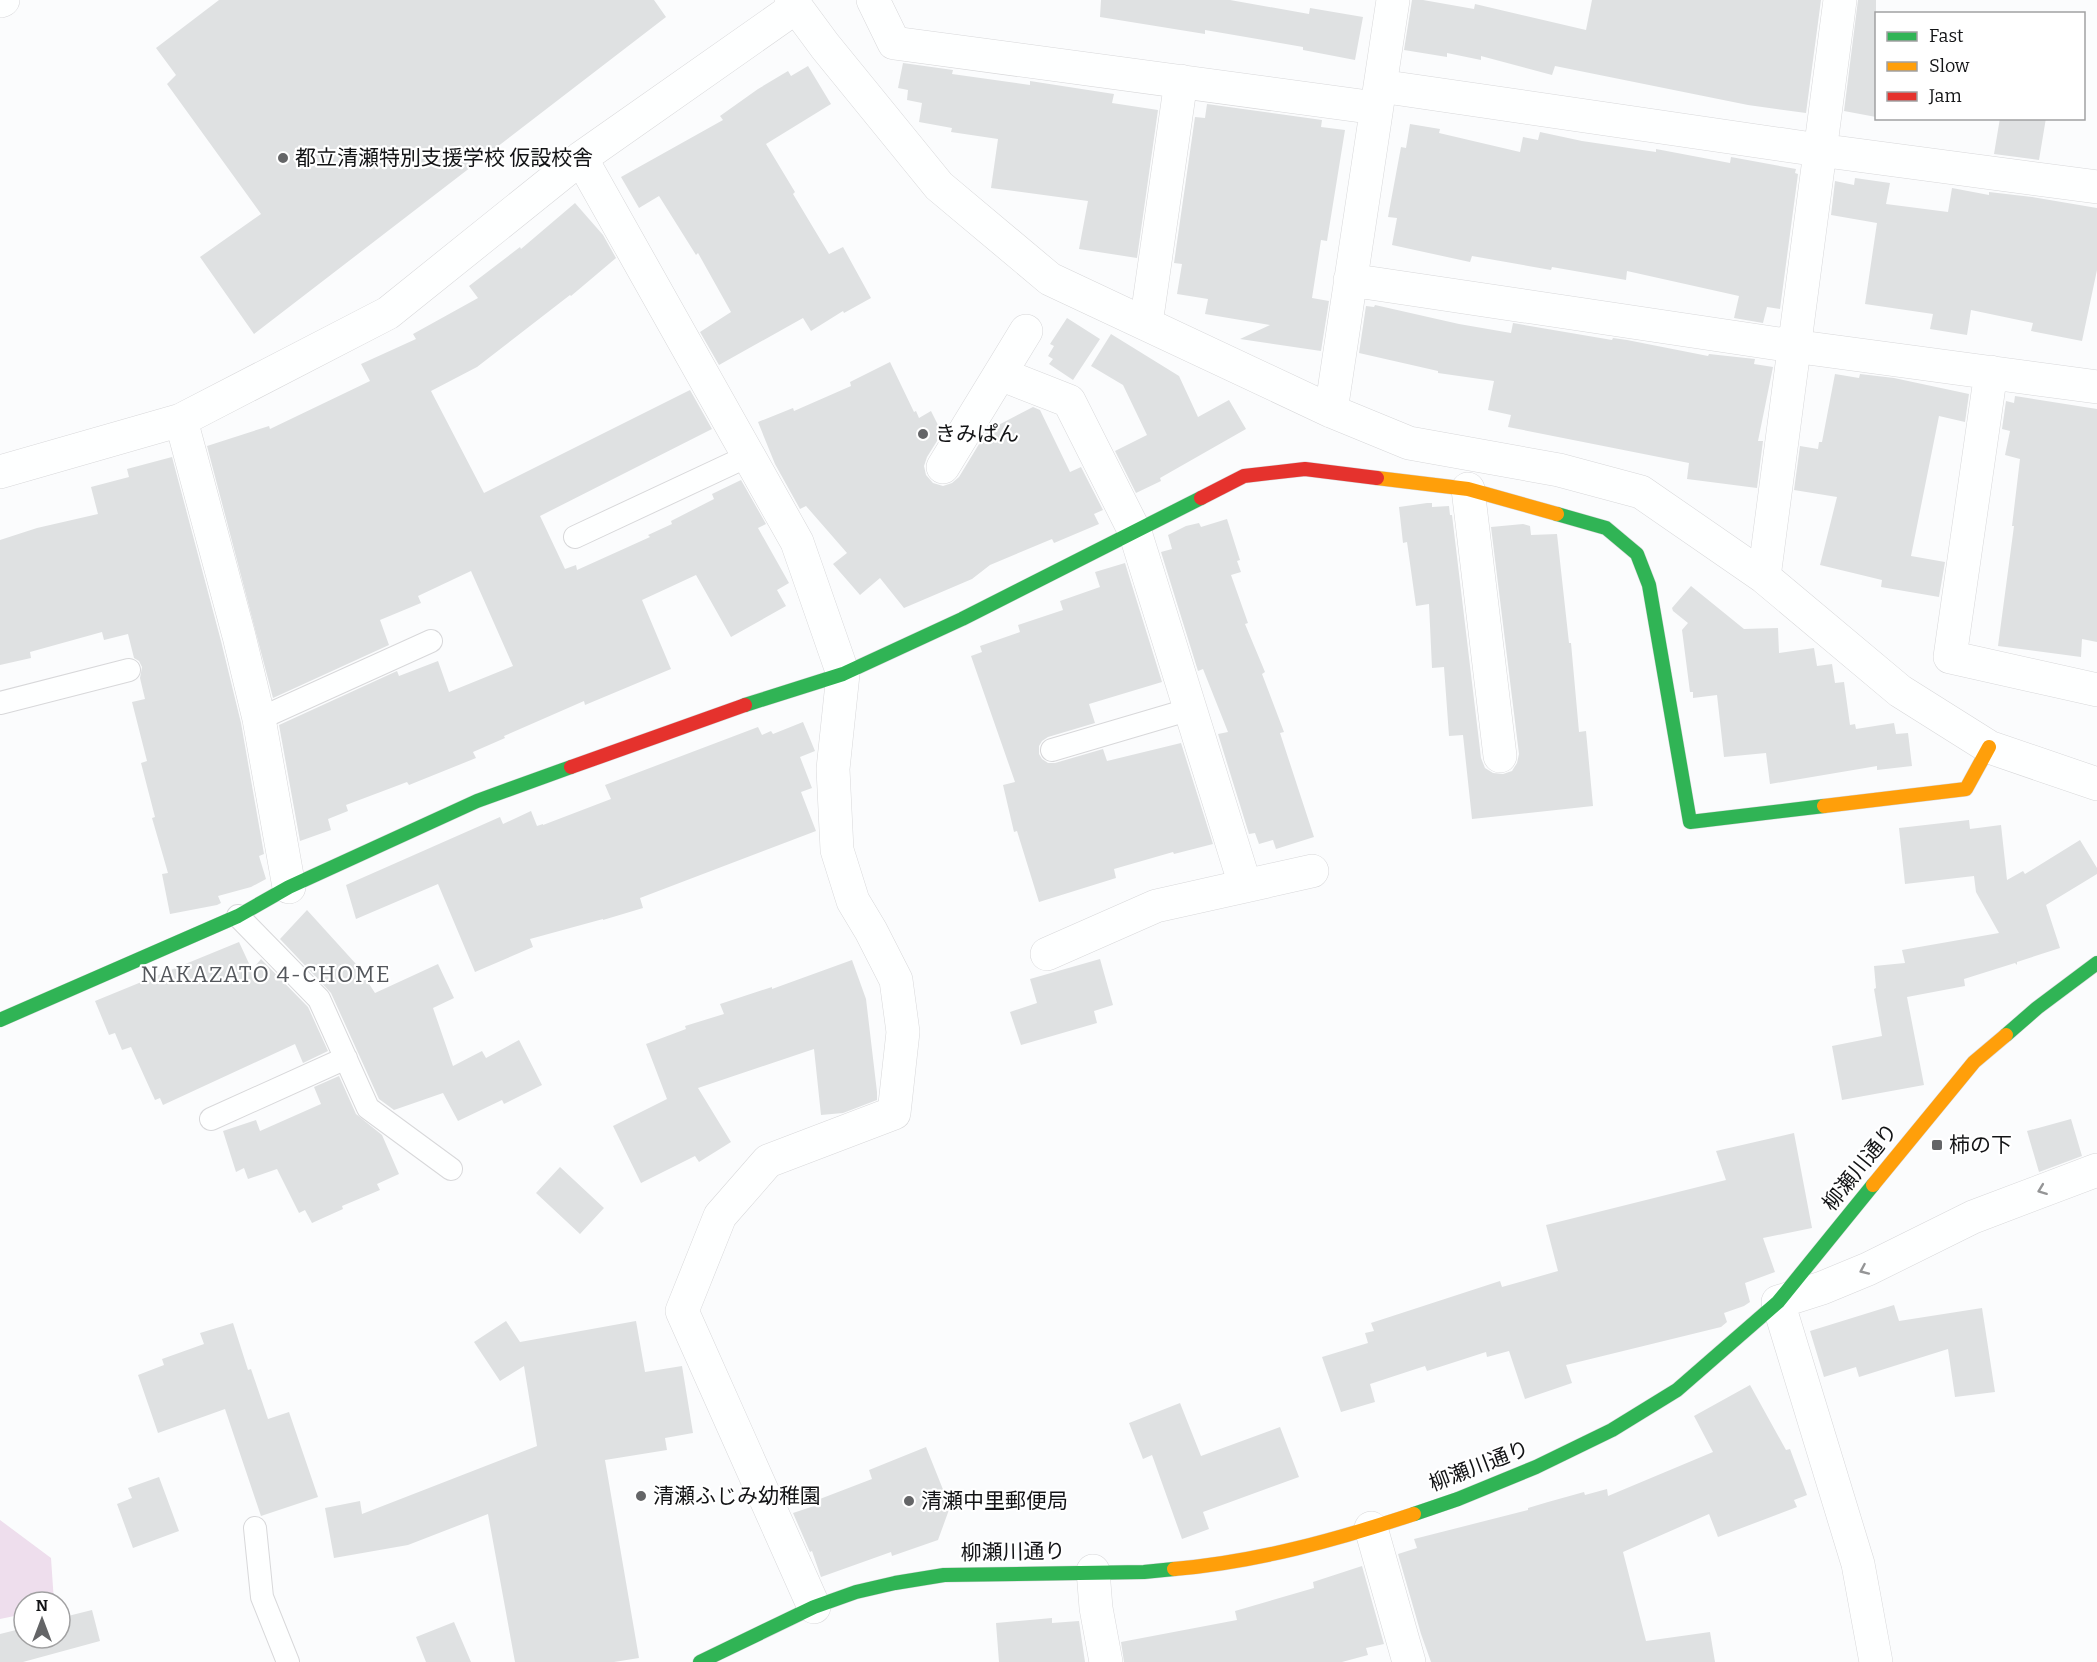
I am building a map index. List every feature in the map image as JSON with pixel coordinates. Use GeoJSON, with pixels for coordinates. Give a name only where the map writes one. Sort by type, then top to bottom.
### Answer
{"type":"FeatureCollection","features":[{"type":"Feature","properties":{"kind":"street"},"geometry":{"type":"LineString","coordinates":[[873,0],[894,44],[1181,81],[1378,97],[1819,150],[2097,187]]}},
{"type":"Feature","properties":{"kind":"street"},"geometry":{"type":"LineString","coordinates":[[1331,411],[1393,0]]}},
{"type":"Feature","properties":{"kind":"street"},"geometry":{"type":"LineString","coordinates":[[1764,577],[1840,0]]}},
{"type":"Feature","properties":{"kind":"street"},"geometry":{"type":"LineString","coordinates":[[0,472],[180,420],[388,313],[581,158],[794,4],[939,186],[1050,279],[1331,411],[1409,442],[1558,471],[1641,492],[1764,577],[1900,690],[1989,747],[2097,784]]}},
{"type":"Feature","properties":{"kind":"street"},"geometry":{"type":"LineString","coordinates":[[1146,324],[1181,81]]}},
{"type":"Feature","properties":{"kind":"street"},"geometry":{"type":"LineString","coordinates":[[581,158],[797,542],[843,674],[833,769],[837,850],[853,901],[896,980],[903,1032],[894,1113],[768,1161],[720,1216],[682,1311],[814,1607]]}},
{"type":"Feature","properties":{"kind":"street"},"geometry":{"type":"LineString","coordinates":[[1350,280],[1793,346],[2097,387]]}},
{"type":"Feature","properties":{"kind":"street"},"geometry":{"type":"LineString","coordinates":[[943,467],[1026,331]]}},
{"type":"Feature","properties":{"kind":"street"},"geometry":{"type":"LineString","coordinates":[[1990,372],[1950,657],[2097,690]]}},
{"type":"Feature","properties":{"kind":"street"},"geometry":{"type":"LineString","coordinates":[[1000,374],[1069,401],[1135,532],[1245,885]]}},
{"type":"Feature","properties":{"kind":"street"},"geometry":{"type":"LineString","coordinates":[[180,420],[239,636],[259,719],[289,887]]}},
{"type":"Feature","properties":{"kind":"street"},"geometry":{"type":"LineString","coordinates":[[0,1020],[238,916],[289,887],[477,801],[731,710],[843,674],[962,619],[1244,476],[1305,469],[1468,489],[1606,528],[1637,554],[1649,585],[1690,822],[1966,789],[1989,747]]}},
{"type":"Feature","properties":{"kind":"street"},"geometry":{"type":"LineString","coordinates":[[1468,489],[1500,756]]}},
{"type":"Feature","properties":{"kind":"street"},"geometry":{"type":"LineString","coordinates":[[1047,954],[1156,906],[1312,871]]}},
{"type":"Feature","properties":{"kind":"street","name":"柳瀬川通り"},"geometry":{"type":"LineString","coordinates":[[700,1662],[814,1607],[856,1592],[944,1575],[1144,1572],[1209,1566],[1287,1550],[1371,1528],[1458,1498],[1536,1467],[1612,1430],[1677,1390],[1778,1302],[1974,1062],[2037,1008],[2097,963]]}},
{"type":"Feature","properties":{"kind":"street"},"geometry":{"type":"LineString","coordinates":[[1876,1662],[1858,1564],[1778,1302],[1822,1288],[1869,1269],[1973,1217],[2097,1170]]}},
{"type":"Feature","properties":{"kind":"street"},"geometry":{"type":"LineString","coordinates":[[1371,1528],[1409,1662]]}},
{"type":"Feature","properties":{"kind":"street"},"geometry":{"type":"LineString","coordinates":[[1093,1571],[1096,1608],[1106,1662]]}},
{"type":"Feature","properties":{"kind":"lane"},"geometry":{"type":"LineString","coordinates":[[574,537],[748,456]]}},
{"type":"Feature","properties":{"kind":"lane"},"geometry":{"type":"LineString","coordinates":[[259,719],[431,641]]}},
{"type":"Feature","properties":{"kind":"lane"},"geometry":{"type":"LineString","coordinates":[[0,703],[129,670]]}},
{"type":"Feature","properties":{"kind":"lane"},"geometry":{"type":"LineString","coordinates":[[1052,750],[1191,709]]}},
{"type":"Feature","properties":{"kind":"lane"},"geometry":{"type":"LineString","coordinates":[[238,916],[319,999],[368,1108],[451,1169]]}},
{"type":"Feature","properties":{"kind":"lane"},"geometry":{"type":"LineString","coordinates":[[211,1119],[346,1058]]}},
{"type":"Feature","properties":{"kind":"lane"},"geometry":{"type":"LineString","coordinates":[[255,1528],[262,1597],[288,1662]]}},
{"type":"Feature","properties":{"kind":"shaded area"},"geometry":{"type":"Polygon","coordinates":[[[0,1520],[51,1558],[53,1590],[12,1590],[12,1616],[0,1619],[0,1520]]]}},
{"type":"Feature","properties":{"kind":"building"},"geometry":{"type":"Polygon","coordinates":[[[219,0],[654,0],[666,17],[254,334],[200,257],[261,214],[167,84],[176,75],[156,48],[219,0]]]}},
{"type":"Feature","properties":{"kind":"building"},"geometry":{"type":"Polygon","coordinates":[[[1101,0],[1230,0],[1309,14],[1310,8],[1363,17],[1355,60],[1303,50],[1303,47],[1205,30],[1205,34],[1100,17],[1101,0]]]}},
{"type":"Feature","properties":{"kind":"building"},"geometry":{"type":"Polygon","coordinates":[[[1412,0],[1474,9],[1475,4],[1586,30],[1592,0],[1821,0],[1806,113],[1748,105],[1555,66],[1552,75],[1481,56],[1481,60],[1447,53],[1447,57],[1404,50],[1412,0]]]}},
{"type":"Feature","properties":{"kind":"building"},"geometry":{"type":"Polygon","coordinates":[[[1858,0],[1876,0],[1875,117],[1844,111],[1858,0]]]}},
{"type":"Feature","properties":{"kind":"building"},"geometry":{"type":"Polygon","coordinates":[[[903,63],[953,70],[952,74],[1030,85],[1030,81],[1114,94],[1112,103],[1158,110],[1137,258],[1079,249],[1088,201],[991,188],[998,139],[951,132],[952,128],[919,122],[922,103],[907,100],[908,90],[898,88],[903,63]]]}},
{"type":"Feature","properties":{"kind":"building"},"geometry":{"type":"Polygon","coordinates":[[[808,66],[831,104],[766,144],[829,254],[843,247],[871,298],[844,313],[843,311],[811,331],[803,318],[719,365],[700,332],[731,312],[698,253],[696,255],[659,196],[639,208],[621,177],[723,120],[720,116],[788,71],[791,76],[808,66]]]}},
{"type":"Feature","properties":{"kind":"building"},"geometry":{"type":"Polygon","coordinates":[[[1207,104],[1322,120],[1321,127],[1345,130],[1327,241],[1321,240],[1312,298],[1329,301],[1321,351],[1240,339],[1270,325],[1205,314],[1208,299],[1177,294],[1182,264],[1174,263],[1195,117],[1205,118],[1207,104]]]}},
{"type":"Feature","properties":{"kind":"building"},"geometry":{"type":"Polygon","coordinates":[[[2000,120],[2046,120],[2039,160],[1994,154],[2000,120]]]}},
{"type":"Feature","properties":{"kind":"building"},"geometry":{"type":"Polygon","coordinates":[[[1410,124],[1440,129],[1439,133],[1520,152],[1523,137],[1538,140],[1540,132],[1582,141],[1656,152],[1656,149],[1730,163],[1731,157],[1796,169],[1795,173],[1798,174],[1780,309],[1767,307],[1763,323],[1734,318],[1739,296],[1627,271],[1626,280],[1472,256],[1470,262],[1392,245],[1397,218],[1388,217],[1401,147],[1406,148],[1410,124]]]}},
{"type":"Feature","properties":{"kind":"building"},"geometry":{"type":"Polygon","coordinates":[[[1855,178],[1890,183],[1886,204],[1948,212],[1952,188],[1989,195],[1989,192],[2032,197],[2097,208],[2097,270],[2082,341],[2031,331],[2033,323],[1971,310],[1967,335],[1930,329],[1933,314],[1865,304],[1877,223],[1831,215],[1835,181],[1854,185],[1855,178]]]}},
{"type":"Feature","properties":{"kind":"building"},"geometry":{"type":"Polygon","coordinates":[[[575,203],[603,235],[616,258],[571,296],[477,367],[431,391],[484,493],[690,390],[712,429],[540,516],[565,569],[576,565],[577,570],[650,537],[648,535],[672,524],[671,521],[714,499],[712,494],[741,480],[766,524],[758,528],[789,583],[777,590],[786,606],[731,637],[696,575],[642,600],[671,669],[585,705],[584,701],[504,736],[505,738],[473,752],[476,758],[409,785],[407,782],[346,805],[348,811],[328,819],[331,830],[300,841],[279,725],[397,671],[399,676],[438,661],[449,692],[513,666],[471,571],[418,596],[421,603],[380,620],[389,645],[273,698],[207,446],[269,426],[270,429],[370,381],[361,364],[416,339],[413,334],[478,298],[469,286],[520,247],[521,249],[575,203]]]}},
{"type":"Feature","properties":{"kind":"building"},"geometry":{"type":"Polygon","coordinates":[[[1375,305],[1511,333],[1513,323],[1612,340],[1613,338],[1627,340],[1708,356],[1709,354],[1755,359],[1754,364],[1773,367],[1758,441],[1763,441],[1757,488],[1687,479],[1689,463],[1508,427],[1511,415],[1488,410],[1494,381],[1438,373],[1438,371],[1359,353],[1366,306],[1374,307],[1375,305]]]}},
{"type":"Feature","properties":{"kind":"building"},"geometry":{"type":"Polygon","coordinates":[[[1067,318],[1100,339],[1073,380],[1049,364],[1053,359],[1048,356],[1054,346],[1050,344],[1067,318]]]}},
{"type":"Feature","properties":{"kind":"building"},"geometry":{"type":"Polygon","coordinates":[[[1111,334],[1179,376],[1198,417],[1229,400],[1246,429],[1160,478],[1161,481],[1136,493],[1115,451],[1147,435],[1123,385],[1091,366],[1111,334]]]}},
{"type":"Feature","properties":{"kind":"building"},"geometry":{"type":"Polygon","coordinates":[[[890,362],[914,412],[916,411],[919,418],[931,411],[942,433],[924,466],[926,475],[933,483],[943,486],[952,483],[959,477],[987,431],[1033,407],[1040,410],[1070,472],[1081,467],[1103,510],[1094,514],[1099,524],[1054,543],[1052,539],[990,565],[972,579],[904,608],[880,578],[860,595],[833,564],[847,553],[806,506],[800,509],[775,464],[758,422],[793,408],[794,411],[851,386],[850,382],[890,362]]]}},
{"type":"Feature","properties":{"kind":"building"},"geometry":{"type":"Polygon","coordinates":[[[1835,374],[1859,378],[1860,374],[1894,378],[1969,394],[1965,422],[1939,416],[1911,556],[1945,562],[1939,597],[1881,587],[1882,580],[1820,565],[1837,497],[1794,490],[1800,446],[1818,449],[1819,442],[1822,442],[1835,374]]]}},
{"type":"Feature","properties":{"kind":"building"},"geometry":{"type":"Polygon","coordinates":[[[2015,396],[2097,409],[2097,642],[2082,639],[2081,657],[1998,646],[2014,526],[2012,526],[2020,459],[2005,455],[2010,431],[2002,429],[2006,401],[2014,403],[2015,396]]]}},
{"type":"Feature","properties":{"kind":"building"},"geometry":{"type":"Polygon","coordinates":[[[172,457],[241,723],[264,854],[259,856],[266,879],[251,887],[218,896],[221,903],[217,905],[170,914],[162,874],[168,873],[152,818],[155,817],[141,763],[147,761],[132,702],[145,699],[140,678],[142,667],[134,658],[128,634],[104,640],[102,632],[30,652],[31,658],[0,665],[0,540],[37,528],[98,514],[91,487],[129,477],[127,469],[172,457]]]}},
{"type":"Feature","properties":{"kind":"building"},"geometry":{"type":"Polygon","coordinates":[[[1432,503],[1432,507],[1449,506],[1450,515],[1452,515],[1481,758],[1485,768],[1493,773],[1503,774],[1512,771],[1519,754],[1491,527],[1523,524],[1530,526],[1531,535],[1557,534],[1569,643],[1571,643],[1579,732],[1586,731],[1593,806],[1472,819],[1463,735],[1449,736],[1444,667],[1432,668],[1429,604],[1416,606],[1407,542],[1403,543],[1399,507],[1432,503]]]}},
{"type":"Feature","properties":{"kind":"building"},"geometry":{"type":"Polygon","coordinates":[[[1227,519],[1240,560],[1237,561],[1241,572],[1231,575],[1248,623],[1245,624],[1265,672],[1262,674],[1284,732],[1280,733],[1314,837],[1276,849],[1273,840],[1259,844],[1255,833],[1249,834],[1218,734],[1228,732],[1203,669],[1198,671],[1161,552],[1172,549],[1168,535],[1186,526],[1199,523],[1201,527],[1227,519]]]}},
{"type":"Feature","properties":{"kind":"building"},"geometry":{"type":"Polygon","coordinates":[[[1125,563],[1162,682],[1089,704],[1095,723],[1048,737],[1039,746],[1039,754],[1048,763],[1055,763],[1103,749],[1107,761],[1181,743],[1213,844],[1174,854],[1173,852],[1114,869],[1116,878],[1039,902],[1017,831],[1014,832],[1003,785],[1015,782],[971,656],[982,652],[980,646],[1020,632],[1018,625],[1063,610],[1060,601],[1100,587],[1095,572],[1125,563]]]}},
{"type":"Feature","properties":{"kind":"building"},"geometry":{"type":"Polygon","coordinates":[[[1691,586],[1744,629],[1778,628],[1779,653],[1814,648],[1817,666],[1832,664],[1835,683],[1844,682],[1850,725],[1855,724],[1856,729],[1894,723],[1896,734],[1908,733],[1912,766],[1877,770],[1877,766],[1770,784],[1766,753],[1724,757],[1717,695],[1693,698],[1693,692],[1690,692],[1682,630],[1688,623],[1672,608],[1691,586]]]}},
{"type":"Feature","properties":{"kind":"building"},"geometry":{"type":"Polygon","coordinates":[[[803,722],[815,751],[800,757],[812,788],[801,792],[816,831],[640,898],[643,908],[530,939],[533,947],[475,972],[438,884],[356,919],[346,885],[500,817],[503,824],[531,811],[537,826],[543,825],[611,799],[605,785],[758,727],[762,735],[771,731],[773,734],[803,722]]]}},
{"type":"Feature","properties":{"kind":"building"},"geometry":{"type":"Polygon","coordinates":[[[1969,820],[1970,829],[2001,825],[2007,880],[2023,871],[2025,874],[2080,840],[2097,868],[2097,874],[2046,905],[2060,948],[2017,962],[2017,965],[2015,963],[1964,979],[1965,986],[1907,997],[1924,1085],[1842,1100],[1832,1046],[1882,1036],[1874,989],[1876,988],[1874,966],[1905,963],[1902,950],[1999,933],[1976,892],[1974,876],[1905,884],[1899,828],[1969,820]]]}},
{"type":"Feature","properties":{"kind":"building"},"geometry":{"type":"Polygon","coordinates":[[[307,910],[356,964],[375,993],[438,964],[454,998],[433,1008],[453,1066],[482,1051],[486,1058],[519,1040],[542,1085],[504,1104],[502,1100],[458,1121],[443,1093],[394,1110],[379,1099],[331,993],[280,939],[307,910]]]}},
{"type":"Feature","properties":{"kind":"building"},"geometry":{"type":"Polygon","coordinates":[[[239,942],[252,970],[261,959],[308,1007],[328,1051],[303,1063],[295,1044],[163,1105],[160,1098],[155,1100],[131,1047],[122,1050],[115,1033],[109,1035],[95,1001],[239,942]]]}},
{"type":"Feature","properties":{"kind":"building"},"geometry":{"type":"Polygon","coordinates":[[[1100,959],[1113,1005],[1094,1011],[1097,1023],[1021,1045],[1010,1012],[1037,1003],[1030,979],[1100,959]]]}},
{"type":"Feature","properties":{"kind":"building"},"geometry":{"type":"Polygon","coordinates":[[[852,960],[866,999],[877,1100],[843,1113],[821,1115],[814,1049],[698,1088],[731,1142],[699,1162],[695,1156],[641,1183],[613,1126],[667,1099],[646,1044],[686,1029],[685,1026],[724,1014],[720,1004],[772,987],[772,989],[852,960]]]}},
{"type":"Feature","properties":{"kind":"building"},"geometry":{"type":"Polygon","coordinates":[[[339,1076],[356,1114],[382,1135],[399,1174],[377,1184],[380,1190],[342,1206],[343,1209],[312,1223],[305,1210],[299,1213],[277,1169],[248,1179],[244,1168],[236,1172],[223,1131],[256,1120],[260,1131],[321,1104],[314,1087],[339,1076]]]}},
{"type":"Feature","properties":{"kind":"building"},"geometry":{"type":"Polygon","coordinates":[[[2071,1119],[2082,1156],[2039,1172],[2027,1131],[2071,1119]]]}},
{"type":"Feature","properties":{"kind":"building"},"geometry":{"type":"Polygon","coordinates":[[[1794,1133],[1812,1228],[1763,1238],[1775,1272],[1745,1283],[1750,1302],[1724,1313],[1727,1322],[1721,1327],[1566,1365],[1572,1383],[1525,1399],[1509,1351],[1487,1357],[1486,1352],[1427,1371],[1425,1366],[1370,1384],[1375,1402],[1341,1412],[1322,1357],[1368,1343],[1365,1333],[1374,1331],[1371,1323],[1500,1281],[1502,1287],[1558,1271],[1546,1225],[1726,1180],[1716,1151],[1794,1133]]]}},
{"type":"Feature","properties":{"kind":"building"},"geometry":{"type":"Polygon","coordinates":[[[560,1167],[604,1208],[580,1234],[536,1193],[560,1167]]]}},
{"type":"Feature","properties":{"kind":"building"},"geometry":{"type":"Polygon","coordinates":[[[1894,1305],[1899,1321],[1982,1308],[1995,1392],[1955,1397],[1948,1349],[1859,1377],[1856,1367],[1824,1377],[1810,1331],[1894,1305]]]}},
{"type":"Feature","properties":{"kind":"building"},"geometry":{"type":"Polygon","coordinates":[[[506,1321],[520,1342],[636,1321],[645,1372],[682,1366],[693,1433],[665,1438],[667,1450],[605,1460],[639,1658],[614,1662],[515,1662],[488,1514],[408,1545],[334,1558],[325,1508],[360,1501],[362,1514],[537,1446],[524,1366],[500,1381],[474,1342],[506,1321]]]}},
{"type":"Feature","properties":{"kind":"building"},"geometry":{"type":"Polygon","coordinates":[[[233,1323],[248,1370],[251,1369],[268,1419],[289,1412],[318,1497],[261,1516],[225,1409],[158,1433],[138,1375],[164,1365],[162,1359],[204,1344],[200,1333],[233,1323]]]}},
{"type":"Feature","properties":{"kind":"building"},"geometry":{"type":"Polygon","coordinates":[[[1750,1385],[1786,1450],[1790,1449],[1807,1495],[1794,1500],[1797,1507],[1718,1537],[1709,1514],[1623,1552],[1646,1641],[1710,1632],[1715,1662],[1431,1662],[1398,1554],[1417,1548],[1414,1539],[1528,1510],[1528,1508],[1584,1492],[1585,1495],[1607,1489],[1608,1496],[1713,1452],[1694,1416],[1750,1385]]]}},
{"type":"Feature","properties":{"kind":"building"},"geometry":{"type":"Polygon","coordinates":[[[1180,1403],[1201,1456],[1280,1427],[1299,1477],[1203,1512],[1209,1529],[1182,1539],[1152,1455],[1143,1459],[1129,1423],[1180,1403]]]}},
{"type":"Feature","properties":{"kind":"building"},"geometry":{"type":"Polygon","coordinates":[[[926,1447],[950,1507],[938,1540],[892,1556],[891,1552],[821,1577],[812,1551],[810,1552],[793,1513],[814,1506],[812,1502],[872,1479],[869,1470],[926,1447]]]}},
{"type":"Feature","properties":{"kind":"building"},"geometry":{"type":"Polygon","coordinates":[[[159,1477],[179,1531],[133,1548],[117,1504],[132,1498],[128,1488],[159,1477]]]}},
{"type":"Feature","properties":{"kind":"building"},"geometry":{"type":"Polygon","coordinates":[[[1362,1566],[1384,1644],[1366,1648],[1368,1655],[1342,1662],[1124,1662],[1121,1642],[1237,1620],[1235,1611],[1314,1588],[1313,1582],[1362,1566]]]}},
{"type":"Feature","properties":{"kind":"building"},"geometry":{"type":"Polygon","coordinates":[[[92,1610],[100,1641],[72,1649],[72,1615],[92,1610]]]}},
{"type":"Feature","properties":{"kind":"building"},"geometry":{"type":"Polygon","coordinates":[[[1052,1618],[1052,1623],[1079,1621],[1085,1662],[999,1662],[996,1623],[1052,1618]]]}},
{"type":"Feature","properties":{"kind":"building"},"geometry":{"type":"Polygon","coordinates":[[[454,1622],[471,1662],[426,1662],[416,1637],[454,1622]]]}},
{"type":"Feature","properties":{"kind":"building"},"geometry":{"type":"Polygon","coordinates":[[[12,1631],[12,1650],[67,1650],[23,1662],[0,1662],[0,1634],[12,1631]]]}},
{"type":"Feature","properties":{"kind":"traffic: fast"},"geometry":{"type":"LineString","coordinates":[[745,705],[843,674],[962,619],[1201,498]]}},
{"type":"Feature","properties":{"kind":"traffic: fast"},"geometry":{"type":"LineString","coordinates":[[1557,514],[1606,528],[1637,554],[1649,585],[1690,822],[1824,806]]}},
{"type":"Feature","properties":{"kind":"traffic: fast"},"geometry":{"type":"LineString","coordinates":[[0,1020],[238,916],[289,887],[477,801],[571,767]]}},
{"type":"Feature","properties":{"kind":"traffic: fast"},"geometry":{"type":"LineString","coordinates":[[2006,1035],[2037,1008],[2097,963]]}},
{"type":"Feature","properties":{"kind":"traffic: fast"},"geometry":{"type":"LineString","coordinates":[[1414,1514],[1458,1499],[1536,1467],[1612,1430],[1677,1390],[1778,1302],[1873,1185]]}},
{"type":"Feature","properties":{"kind":"traffic: fast"},"geometry":{"type":"LineString","coordinates":[[700,1662],[814,1607],[856,1592],[895,1583],[944,1575],[1144,1572],[1174,1569]]}},
{"type":"Feature","properties":{"kind":"traffic: slow"},"geometry":{"type":"LineString","coordinates":[[1377,478],[1468,489],[1557,514]]}},
{"type":"Feature","properties":{"kind":"traffic: slow"},"geometry":{"type":"LineString","coordinates":[[1824,806],[1966,789],[1989,747]]}},
{"type":"Feature","properties":{"kind":"traffic: slow"},"geometry":{"type":"LineString","coordinates":[[1873,1185],[1974,1062],[2006,1035]]}},
{"type":"Feature","properties":{"kind":"traffic: slow"},"geometry":{"type":"LineString","coordinates":[[1174,1569],[1205,1566],[1296,1549],[1414,1514]]}},
{"type":"Feature","properties":{"kind":"traffic: jam"},"geometry":{"type":"LineString","coordinates":[[1201,498],[1244,476],[1305,469],[1377,478]]}},
{"type":"Feature","properties":{"kind":"traffic: jam"},"geometry":{"type":"LineString","coordinates":[[571,767],[745,705]]}},
{"type":"Feature","properties":{"kind":"place","name":"都立清瀬特別支援学校 仮設校舎"},"geometry":{"type":"Point","coordinates":[283,158]}},
{"type":"Feature","properties":{"kind":"place","name":"きみぱん"},"geometry":{"type":"Point","coordinates":[923,434]}},
{"type":"Feature","properties":{"kind":"place","name":"柿の下"},"geometry":{"type":"Point","coordinates":[1937,1145]}},
{"type":"Feature","properties":{"kind":"place","name":"清瀬ふじみ幼稚園"},"geometry":{"type":"Point","coordinates":[641,1496]}},
{"type":"Feature","properties":{"kind":"place","name":"清瀬中里郵便局"},"geometry":{"type":"Point","coordinates":[909,1501]}},
{"type":"Feature","properties":{"kind":"district","name":"NAKAZATO 4-CHOME"},"geometry":{"type":"Point","coordinates":[266,974]}}]}
